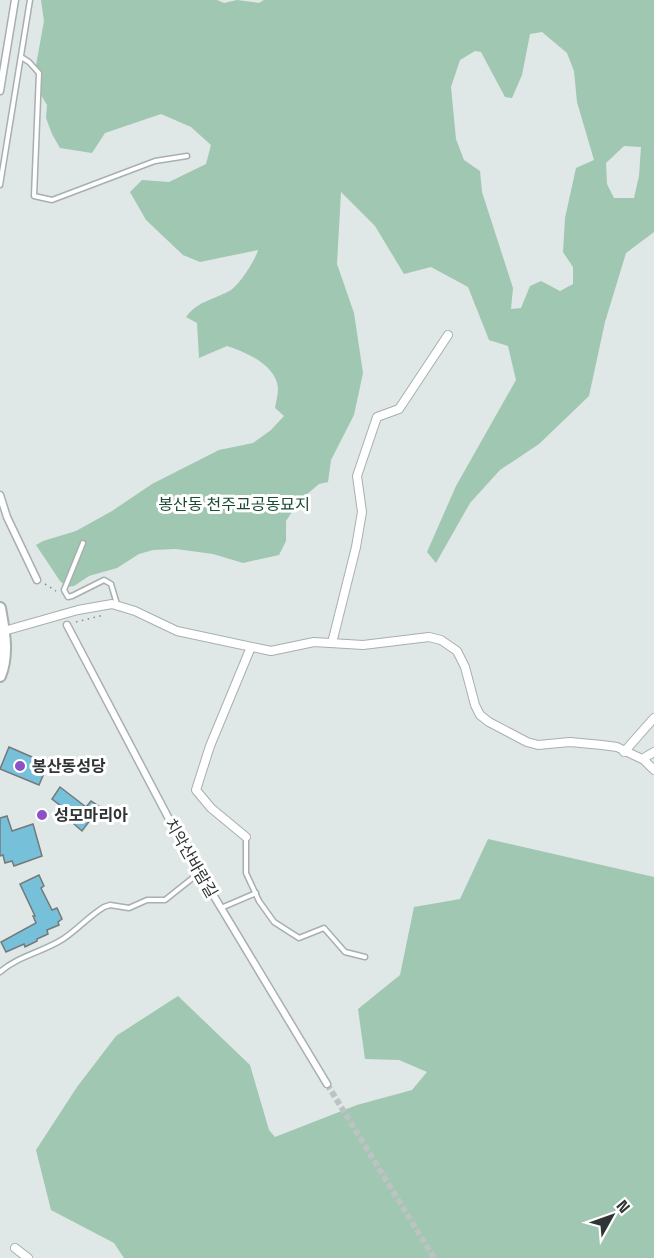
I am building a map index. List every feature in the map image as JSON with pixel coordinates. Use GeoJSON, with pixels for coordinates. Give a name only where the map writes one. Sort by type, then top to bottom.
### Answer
{"type":"FeatureCollection","features":[{"type":"Feature","properties":{"kind":"street"},"geometry":{"type":"LineString","coordinates":[[0,91],[15,0]]}},
{"type":"Feature","properties":{"kind":"street"},"geometry":{"type":"LineString","coordinates":[[332,643],[356,547],[362,512],[357,476],[377,417],[399,409],[448,335]]}},
{"type":"Feature","properties":{"kind":"street"},"geometry":{"type":"LineString","coordinates":[[0,495],[7,517],[37,580]]}},
{"type":"Feature","properties":{"kind":"street"},"geometry":{"type":"LineString","coordinates":[[4,631],[78,610],[117,605],[177,631],[271,651],[314,642],[363,645],[421,637],[441,640],[457,651],[465,667],[475,705],[480,715],[489,722],[527,742],[538,745],[570,742],[617,747],[643,759],[654,770]]}},
{"type":"Feature","properties":{"kind":"street"},"geometry":{"type":"LineString","coordinates":[[0,608],[6,647],[1,670]]}},
{"type":"Feature","properties":{"kind":"street","name":"치악산바람길"},"geometry":{"type":"LineString","coordinates":[[67,625],[179,838],[327,1084]]}},
{"type":"Feature","properties":{"kind":"street"},"geometry":{"type":"LineString","coordinates":[[246,837],[211,808],[196,790],[210,746],[251,647]]}},
{"type":"Feature","properties":{"kind":"street"},"geometry":{"type":"LineString","coordinates":[[624,752],[654,718]]}},
{"type":"Feature","properties":{"kind":"street"},"geometry":{"type":"LineString","coordinates":[[643,759],[654,752]]}},
{"type":"Feature","properties":{"kind":"street"},"geometry":{"type":"LineString","coordinates":[[15,1248],[28,1258]]}},
{"type":"Feature","properties":{"kind":"lane"},"geometry":{"type":"LineString","coordinates":[[0,184],[30,0]]}},
{"type":"Feature","properties":{"kind":"lane"},"geometry":{"type":"LineString","coordinates":[[21,57],[39,73],[34,196],[52,200],[154,161],[187,156]]}},
{"type":"Feature","properties":{"kind":"lane"},"geometry":{"type":"LineString","coordinates":[[83,543],[64,590],[65,594],[68,597],[72,596],[104,580],[111,584],[117,605]]}},
{"type":"Feature","properties":{"kind":"lane"},"geometry":{"type":"LineString","coordinates":[[246,837],[246,873],[255,893],[274,922],[299,938],[324,927],[345,952],[365,957]]}},
{"type":"Feature","properties":{"kind":"lane"},"geometry":{"type":"LineString","coordinates":[[0,972],[11,963],[64,939],[104,907],[110,905],[129,908],[147,900],[165,900],[199,873]]}},
{"type":"Feature","properties":{"kind":"lane"},"geometry":{"type":"LineString","coordinates":[[220,908],[255,893]]}},
{"type":"Feature","properties":{"kind":"path"},"geometry":{"type":"LineString","coordinates":[[37,580],[60,594],[65,594]]}},
{"type":"Feature","properties":{"kind":"path"},"geometry":{"type":"LineString","coordinates":[[67,625],[106,614]]}},
{"type":"Feature","properties":{"kind":"green space","name":"봉산동 천주교공동묘지"},"geometry":{"type":"Polygon","coordinates":[[[41,0],[217,0],[224,3],[237,0],[259,3],[264,0],[654,0],[654,232],[626,253],[605,322],[589,396],[539,444],[500,470],[470,503],[436,563],[427,552],[456,486],[516,380],[508,346],[489,340],[468,287],[431,267],[404,274],[375,226],[341,192],[337,264],[354,313],[363,373],[354,415],[331,460],[328,482],[319,484],[299,501],[286,521],[286,541],[279,555],[243,563],[213,554],[176,549],[153,550],[139,554],[117,568],[89,576],[74,586],[67,587],[60,581],[36,545],[76,531],[112,511],[152,484],[219,450],[253,443],[271,430],[284,416],[275,408],[278,388],[276,380],[266,366],[251,356],[227,346],[199,358],[197,323],[186,317],[201,304],[231,290],[247,272],[258,250],[200,262],[183,255],[146,220],[130,192],[142,180],[169,182],[206,164],[211,145],[191,127],[161,114],[105,133],[92,153],[60,148],[46,118],[47,105],[40,93],[35,71],[44,21],[41,0]],[[542,32],[530,34],[522,75],[512,98],[505,97],[481,52],[475,51],[460,60],[451,87],[456,139],[464,160],[480,171],[482,192],[513,288],[511,309],[521,308],[530,286],[541,281],[560,291],[573,284],[573,267],[563,252],[565,218],[576,168],[594,160],[577,102],[574,71],[567,53],[542,32]],[[624,146],[606,163],[607,184],[614,198],[634,198],[639,176],[641,147],[624,146]]]}},
{"type":"Feature","properties":{"kind":"green space"},"geometry":{"type":"Polygon","coordinates":[[[488,839],[654,877],[654,1258],[124,1258],[114,1243],[51,1210],[36,1150],[77,1087],[116,1036],[178,996],[250,1065],[269,1130],[275,1137],[357,1105],[412,1090],[427,1072],[399,1060],[365,1059],[358,1009],[400,975],[414,907],[460,899],[488,839]]]}},
{"type":"Feature","properties":{"kind":"building"},"geometry":{"type":"Polygon","coordinates":[[[9,747],[48,764],[39,785],[0,769],[9,747]]]}},
{"type":"Feature","properties":{"kind":"building"},"geometry":{"type":"Polygon","coordinates":[[[60,787],[86,807],[91,801],[100,807],[82,831],[74,824],[78,819],[52,799],[60,787]]]}},
{"type":"Feature","properties":{"kind":"building"},"geometry":{"type":"Polygon","coordinates":[[[7,816],[12,831],[33,824],[42,856],[14,866],[12,861],[5,863],[3,855],[0,856],[0,818],[7,816]]]}},
{"type":"Feature","properties":{"kind":"building"},"geometry":{"type":"Polygon","coordinates":[[[39,875],[44,886],[41,888],[52,910],[57,908],[62,919],[58,922],[59,925],[47,930],[48,934],[37,941],[6,952],[1,942],[36,923],[20,884],[39,875]]]}},
{"type":"Feature","properties":{"kind":"tunnel"},"geometry":{"type":"LineString","coordinates":[[327,1084],[434,1258]]}},
{"type":"Feature","properties":{"kind":"place","name":"봉산동성당"},"geometry":{"type":"Point","coordinates":[20,766]}},
{"type":"Feature","properties":{"kind":"place","name":"성모마리아"},"geometry":{"type":"Point","coordinates":[42,815]}}]}
